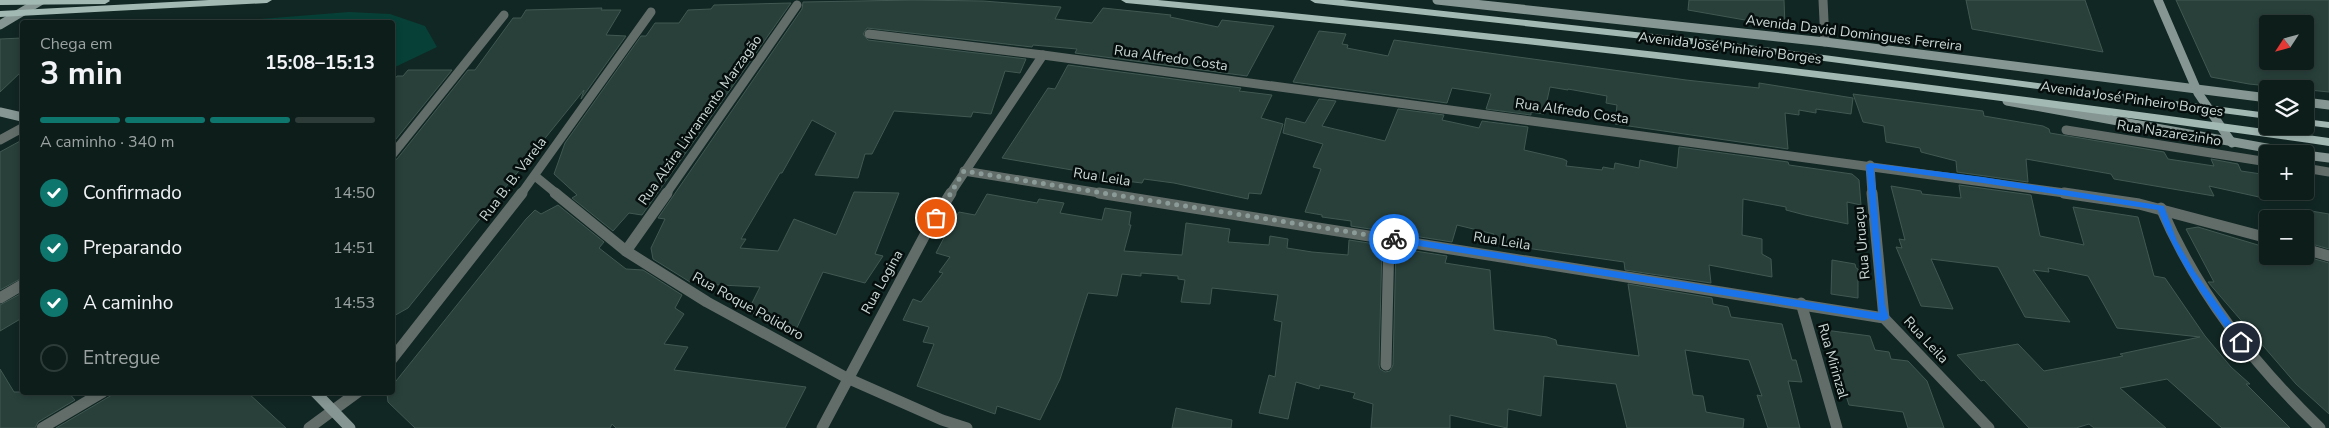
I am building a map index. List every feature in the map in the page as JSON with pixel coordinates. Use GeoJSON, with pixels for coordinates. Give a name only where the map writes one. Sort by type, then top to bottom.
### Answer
{"type":"FeatureCollection","features":[{"type":"Feature","properties":{"kind":"main road"},"geometry":{"type":"LineString","coordinates":[[0,2],[174,0]]}},
{"type":"Feature","properties":{"kind":"main road"},"geometry":{"type":"LineString","coordinates":[[0,14],[267,0]]}},
{"type":"Feature","properties":{"kind":"main road","name":"Avenida José Pinheiro Borges"},"geometry":{"type":"LineString","coordinates":[[1126,0],[1618,49],[2216,125],[2329,142]]}},
{"type":"Feature","properties":{"kind":"main road","name":"Avenida José Pinheiro Borges"},"geometry":{"type":"LineString","coordinates":[[1315,0],[1717,44],[2259,115]]}},
{"type":"Feature","properties":{"kind":"main road"},"geometry":{"type":"LineString","coordinates":[[2314,123],[2329,125]]}},
{"type":"Feature","properties":{"kind":"street","name":"Avenida David Domingues Ferreira"},"geometry":{"type":"LineString","coordinates":[[1437,0],[1491,3],[1825,42],[2259,97]]}},
{"type":"Feature","properties":{"kind":"street"},"geometry":{"type":"LineString","coordinates":[[1823,0],[1825,42]]}},
{"type":"Feature","properties":{"kind":"street"},"geometry":{"type":"LineString","coordinates":[[2158,0],[2197,90],[2216,125],[2232,143]]}},
{"type":"Feature","properties":{"kind":"street"},"geometry":{"type":"LineString","coordinates":[[0,25],[41,1]]}},
{"type":"Feature","properties":{"kind":"street","name":"Rua Alzira Livramento Marzagão"},"geometry":{"type":"LineString","coordinates":[[626,251],[797,5]]}},
{"type":"Feature","properties":{"kind":"street","name":"Rua B. B. Varela"},"geometry":{"type":"LineString","coordinates":[[395,355],[535,176],[652,12]]}},
{"type":"Feature","properties":{"kind":"street"},"geometry":{"type":"LineString","coordinates":[[395,150],[504,14]]}},
{"type":"Feature","properties":{"kind":"street","name":"Rua Alfredo Costa"},"geometry":{"type":"LineString","coordinates":[[869,34],[1043,54],[1983,180],[2161,208],[2259,235]]}},
{"type":"Feature","properties":{"kind":"street","name":"Rua Logina"},"geometry":{"type":"LineString","coordinates":[[822,428],[847,378],[926,234],[964,171],[1043,54]]}},
{"type":"Feature","properties":{"kind":"street"},"geometry":{"type":"LineString","coordinates":[[1959,92],[2259,147]]}},
{"type":"Feature","properties":{"kind":"street"},"geometry":{"type":"LineString","coordinates":[[2314,103],[2329,105]]}},
{"type":"Feature","properties":{"kind":"street"},"geometry":{"type":"LineString","coordinates":[[0,112],[20,117]]}},
{"type":"Feature","properties":{"kind":"street"},"geometry":{"type":"LineString","coordinates":[[0,140],[20,129]]}},
{"type":"Feature","properties":{"kind":"street","name":"Rua Nazarezinho"},"geometry":{"type":"LineString","coordinates":[[2066,130],[2259,161]]}},
{"type":"Feature","properties":{"kind":"street"},"geometry":{"type":"LineString","coordinates":[[2314,156],[2329,158]]}},
{"type":"Feature","properties":{"kind":"street","name":"Rua Uruaçu"},"geometry":{"type":"LineString","coordinates":[[1870,165],[1881,304],[1884,318]]}},
{"type":"Feature","properties":{"kind":"street"},"geometry":{"type":"LineString","coordinates":[[2314,170],[2329,172]]}},
{"type":"Feature","properties":{"kind":"street","name":"Rua Leila"},"geometry":{"type":"LineString","coordinates":[[964,171],[1801,303],[1884,318],[1989,428]]}},
{"type":"Feature","properties":{"kind":"street","name":"Rua Roque Polidoro"},"geometry":{"type":"LineString","coordinates":[[535,176],[626,251],[707,302],[847,378],[942,420],[967,428]]}},
{"type":"Feature","properties":{"kind":"street"},"geometry":{"type":"LineString","coordinates":[[2161,208],[2173,241],[2191,274],[2231,330],[2269,378],[2320,428]]}},
{"type":"Feature","properties":{"kind":"street"},"geometry":{"type":"LineString","coordinates":[[1386,365],[1389,238]]}},
{"type":"Feature","properties":{"kind":"street"},"geometry":{"type":"LineString","coordinates":[[2314,252],[2329,256]]}},
{"type":"Feature","properties":{"kind":"street"},"geometry":{"type":"LineString","coordinates":[[0,298],[20,286]]}},
{"type":"Feature","properties":{"kind":"street","name":"Rua Mirinzal"},"geometry":{"type":"LineString","coordinates":[[1801,303],[1818,368],[1837,428]]}},
{"type":"Feature","properties":{"kind":"street"},"geometry":{"type":"LineString","coordinates":[[42,428],[98,395]]}},
{"type":"Feature","properties":{"kind":"street"},"geometry":{"type":"LineString","coordinates":[[318,395],[350,428]]}},
{"type":"Feature","properties":{"kind":"street"},"geometry":{"type":"LineString","coordinates":[[309,428],[354,395]]}},
{"type":"Feature","properties":{"kind":"green space"},"geometry":{"type":"Polygon","coordinates":[[[349,12],[390,14],[425,26],[437,47],[395,67],[395,20],[247,20],[349,12]]]}},
{"type":"Feature","properties":{"kind":"building"},"geometry":{"type":"Polygon","coordinates":[[[1689,0],[1784,0],[1785,27],[1688,10],[1689,0]]]}},
{"type":"Feature","properties":{"kind":"building"},"geometry":{"type":"Polygon","coordinates":[[[1966,0],[2085,0],[2103,52],[1972,29],[1966,0]]]}},
{"type":"Feature","properties":{"kind":"building"},"geometry":{"type":"Polygon","coordinates":[[[2176,0],[2329,0],[2329,92],[2314,90],[2314,80],[2259,80],[2259,85],[2211,77],[2176,0]]]}},
{"type":"Feature","properties":{"kind":"building"},"geometry":{"type":"Polygon","coordinates":[[[983,1],[1061,7],[1055,19],[1092,23],[1103,8],[1171,15],[1170,17],[1218,27],[1222,20],[1274,26],[1247,76],[1075,53],[1077,49],[1033,45],[1032,47],[867,28],[863,34],[868,40],[1026,59],[1020,73],[1005,71],[991,114],[973,112],[971,117],[894,111],[872,154],[865,154],[858,178],[815,175],[836,133],[812,120],[741,239],[746,239],[740,248],[778,251],[794,219],[836,235],[854,192],[899,193],[875,254],[883,256],[865,283],[823,272],[794,334],[748,311],[760,287],[701,284],[691,279],[690,282],[653,259],[651,248],[665,219],[658,218],[802,9],[803,2],[983,1]]]}},
{"type":"Feature","properties":{"kind":"building"},"geometry":{"type":"Polygon","coordinates":[[[791,3],[642,215],[629,213],[613,231],[572,198],[577,195],[554,174],[565,143],[641,36],[646,36],[655,23],[679,23],[688,10],[711,9],[714,5],[791,3]]]}},
{"type":"Feature","properties":{"kind":"building"},"geometry":{"type":"Polygon","coordinates":[[[602,8],[601,10],[621,10],[606,35],[626,36],[581,99],[584,90],[408,308],[395,315],[395,160],[468,70],[475,70],[513,18],[521,18],[526,10],[602,8]]]}},
{"type":"Feature","properties":{"kind":"building"},"geometry":{"type":"Polygon","coordinates":[[[1319,31],[1346,34],[1342,44],[1348,45],[1347,48],[1388,56],[1394,40],[1686,80],[1759,88],[1759,83],[1853,98],[1851,114],[1816,109],[1816,113],[1799,110],[1799,115],[1785,113],[1788,149],[1615,124],[1617,105],[1606,103],[1607,96],[1568,89],[1550,87],[1544,114],[1531,112],[1531,115],[1486,109],[1491,94],[1452,88],[1447,103],[1293,82],[1319,31]]]}},
{"type":"Feature","properties":{"kind":"building"},"geometry":{"type":"Polygon","coordinates":[[[20,38],[20,73],[0,92],[0,39],[20,38]]]}},
{"type":"Feature","properties":{"kind":"building"},"geometry":{"type":"Polygon","coordinates":[[[1068,65],[1241,88],[1239,91],[1272,95],[1261,118],[1283,124],[1261,194],[1249,193],[1248,199],[1174,183],[1144,179],[1142,183],[1076,175],[1078,171],[1002,158],[1048,88],[1055,89],[1068,65]]]}},
{"type":"Feature","properties":{"kind":"building"},"geometry":{"type":"Polygon","coordinates":[[[408,70],[452,70],[395,140],[395,79],[397,76],[403,76],[408,70]]]}},
{"type":"Feature","properties":{"kind":"building"},"geometry":{"type":"Polygon","coordinates":[[[1853,94],[1983,111],[1984,116],[2043,126],[2049,129],[2050,133],[2164,152],[2168,159],[2214,166],[2211,159],[2238,164],[2241,171],[2259,174],[2259,197],[2209,186],[2214,196],[2114,179],[2111,174],[2026,159],[2028,182],[1957,172],[1956,161],[1921,152],[1920,148],[1886,142],[1884,126],[1863,122],[1853,94]]]}},
{"type":"Feature","properties":{"kind":"building"},"geometry":{"type":"Polygon","coordinates":[[[1319,99],[1336,101],[1322,126],[1385,141],[1398,109],[1444,115],[1442,120],[1479,128],[1482,121],[1528,127],[1524,150],[1563,159],[1567,161],[1566,166],[1602,170],[1603,167],[1614,169],[1615,163],[1639,168],[1640,160],[1677,168],[1679,147],[1788,162],[1789,165],[1852,174],[1859,180],[1861,205],[1847,202],[1848,224],[1786,210],[1786,207],[1743,199],[1742,235],[1762,239],[1762,254],[1771,259],[1772,277],[1709,265],[1711,283],[1625,270],[1624,262],[1491,243],[1494,234],[1457,225],[1452,242],[1351,226],[1351,221],[1322,217],[1322,215],[1305,212],[1321,169],[1313,167],[1323,144],[1283,133],[1286,118],[1305,123],[1319,99]]]}},
{"type":"Feature","properties":{"kind":"building"},"geometry":{"type":"Polygon","coordinates":[[[20,141],[20,279],[0,290],[0,152],[20,141]]]}},
{"type":"Feature","properties":{"kind":"building"},"geometry":{"type":"Polygon","coordinates":[[[1959,185],[2031,195],[2040,236],[2084,245],[2073,207],[2138,217],[2154,276],[2165,278],[2205,336],[2231,367],[2250,384],[2246,384],[2290,428],[2222,428],[2167,379],[2120,388],[2166,428],[2094,428],[2089,424],[2076,428],[2029,428],[1984,380],[1981,381],[1957,355],[2018,344],[2044,371],[2123,356],[2120,354],[2200,337],[2117,328],[2088,276],[2048,268],[2049,272],[2033,270],[2070,322],[2025,317],[1998,267],[1931,259],[1953,309],[1921,306],[1896,247],[1902,248],[1899,239],[1905,240],[1891,186],[1921,191],[1922,194],[1961,198],[1959,185]]]}},
{"type":"Feature","properties":{"kind":"building"},"geometry":{"type":"Polygon","coordinates":[[[987,194],[1037,203],[1039,199],[1064,203],[1060,213],[1102,220],[1105,208],[1131,212],[1129,225],[1131,225],[1124,251],[1182,255],[1186,223],[1230,229],[1228,242],[1269,245],[1270,236],[1288,239],[1287,248],[1312,252],[1348,255],[1349,240],[1382,245],[1379,365],[1380,369],[1385,372],[1390,371],[1393,365],[1396,248],[1447,256],[1445,263],[1490,270],[1494,330],[1547,337],[1556,340],[1557,345],[1639,356],[1628,284],[1712,298],[1713,304],[1728,307],[1731,317],[1782,324],[1792,360],[1796,360],[1802,382],[1788,381],[1800,428],[1768,428],[1757,395],[1762,396],[1749,360],[1685,350],[1693,395],[1703,396],[1706,412],[1744,419],[1743,428],[1627,428],[1616,384],[1544,376],[1541,416],[1508,409],[1507,428],[1450,415],[1450,428],[1371,428],[1373,404],[1353,398],[1355,393],[1320,385],[1319,389],[1296,382],[1288,419],[1259,413],[1269,375],[1275,377],[1282,322],[1274,320],[1278,295],[1212,288],[1210,304],[1181,302],[1185,280],[1178,279],[1178,276],[1141,273],[1141,276],[1122,274],[1117,296],[1088,293],[1060,379],[1040,420],[997,406],[995,414],[917,386],[934,344],[923,342],[929,327],[903,320],[913,299],[921,302],[943,273],[939,272],[950,257],[936,253],[959,212],[975,215],[987,194]]]}},
{"type":"Feature","properties":{"kind":"building"},"geometry":{"type":"Polygon","coordinates":[[[558,205],[604,242],[599,248],[626,269],[643,270],[682,295],[675,308],[684,314],[664,344],[688,347],[674,370],[806,387],[785,428],[616,428],[612,424],[610,428],[415,428],[388,402],[387,395],[395,395],[395,382],[526,219],[535,210],[541,214],[558,205]]]}},
{"type":"Feature","properties":{"kind":"building"},"geometry":{"type":"Polygon","coordinates":[[[2314,212],[2329,214],[2329,249],[2314,245],[2314,212]]]}},
{"type":"Feature","properties":{"kind":"building"},"geometry":{"type":"Polygon","coordinates":[[[2198,227],[2259,245],[2259,265],[2314,265],[2314,259],[2329,263],[2329,414],[2296,384],[2208,282],[2214,282],[2186,229],[2198,227]]]}},
{"type":"Feature","properties":{"kind":"building"},"geometry":{"type":"Polygon","coordinates":[[[1832,260],[1855,264],[1858,269],[1858,298],[1831,294],[1832,260]]]}},
{"type":"Feature","properties":{"kind":"building"},"geometry":{"type":"Polygon","coordinates":[[[20,294],[20,319],[0,331],[0,305],[20,294]]]}},
{"type":"Feature","properties":{"kind":"building"},"geometry":{"type":"Polygon","coordinates":[[[1825,330],[1870,336],[1875,350],[1889,352],[1891,359],[1908,361],[1927,381],[1944,428],[1908,428],[1903,412],[1849,405],[1825,330]]]}},
{"type":"Feature","properties":{"kind":"building"},"geometry":{"type":"Polygon","coordinates":[[[0,369],[14,392],[20,392],[20,395],[71,395],[75,400],[38,422],[35,428],[0,428],[0,369]]]}},
{"type":"Feature","properties":{"kind":"building"},"geometry":{"type":"Polygon","coordinates":[[[112,395],[250,395],[286,428],[56,428],[112,395]]]}},
{"type":"Feature","properties":{"kind":"building"},"geometry":{"type":"Polygon","coordinates":[[[1176,408],[1232,420],[1231,428],[1172,428],[1176,408]]]}},
{"type":"Feature","properties":{"kind":"way so far"},"geometry":{"type":"LineString","coordinates":[[936,218],[964,171],[1394,239]]}},
{"type":"Feature","properties":{"kind":"route"},"geometry":{"type":"LineString","coordinates":[[1394,239],[1801,303],[1884,318],[1881,304],[1870,165],[2092,196],[2161,208],[2173,241],[2191,274],[2241,342]]}}]}
